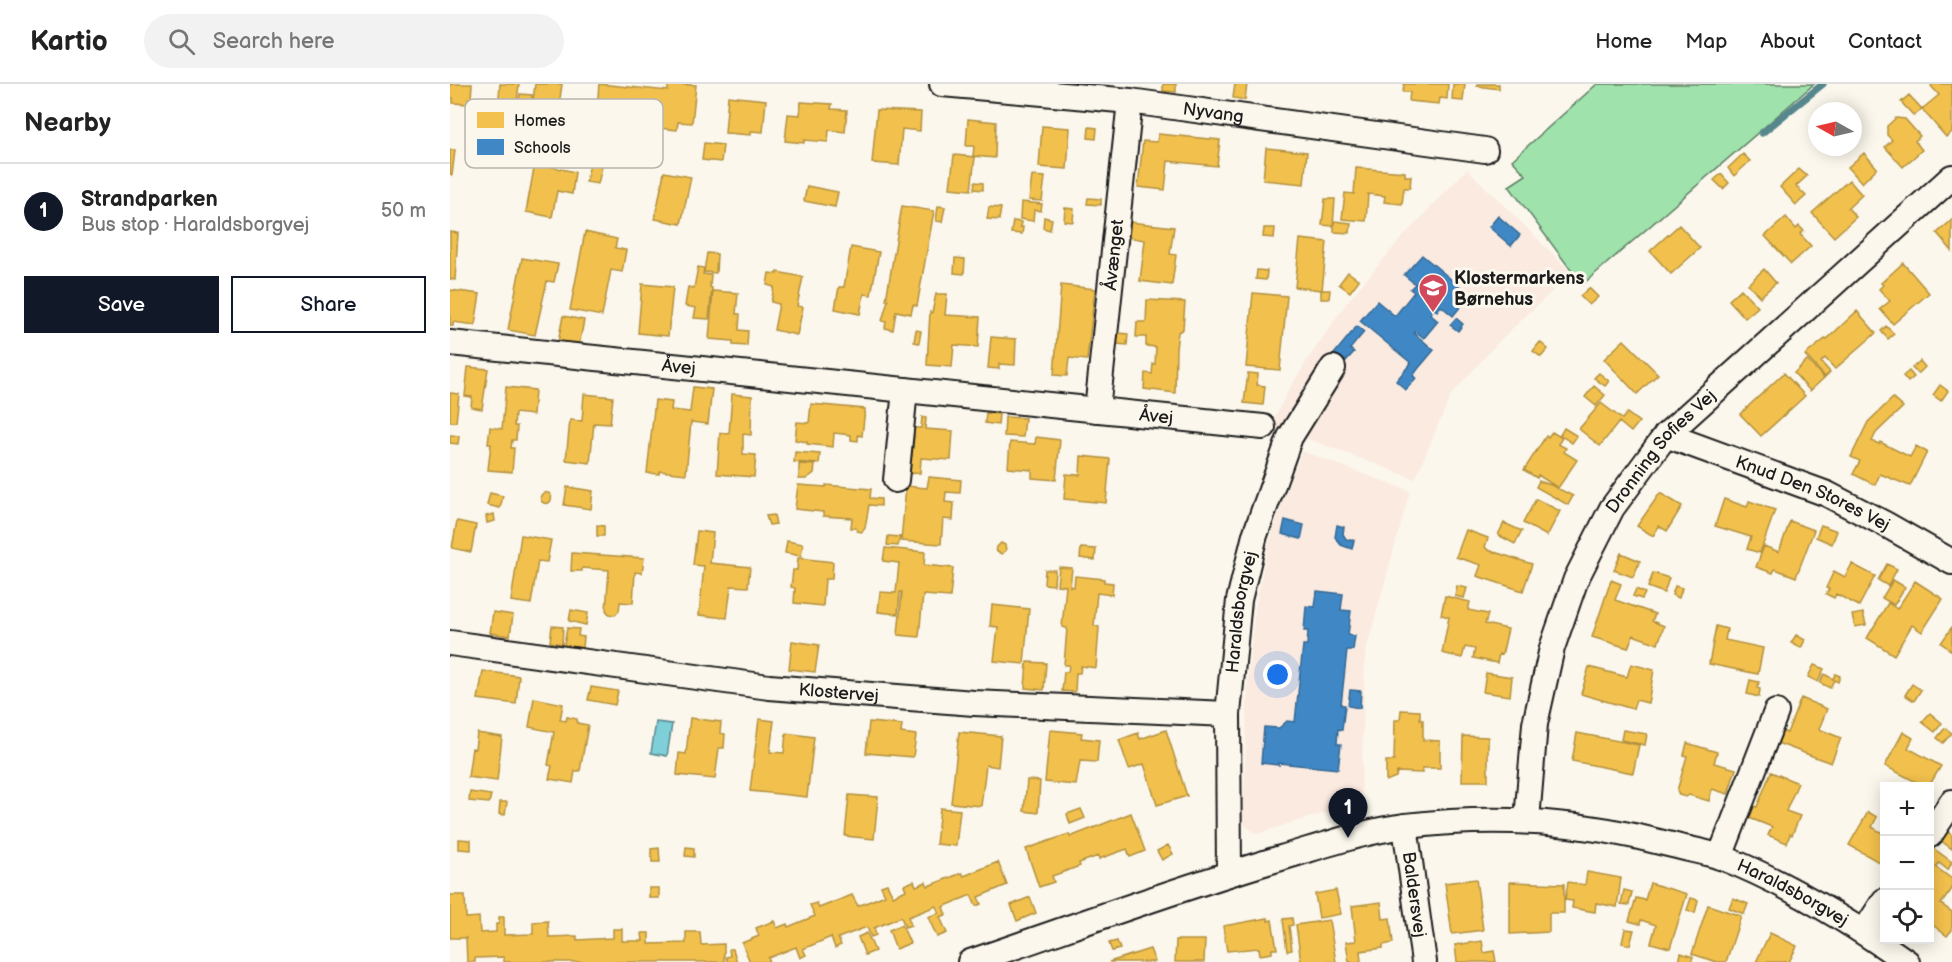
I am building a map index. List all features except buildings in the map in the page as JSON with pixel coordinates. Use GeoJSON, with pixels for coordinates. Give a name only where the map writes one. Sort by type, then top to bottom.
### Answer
{"type":"FeatureCollection","features":[{"type":"Feature","properties":{"kind":"street","name":"Nyvang"},"geometry":{"type":"LineString","coordinates":[[942,84],[1130,101],[1485,150]]}},
{"type":"Feature","properties":{"kind":"street","name":"Åvænget"},"geometry":{"type":"LineString","coordinates":[[1097,410],[1130,101]]}},
{"type":"Feature","properties":{"kind":"street","name":"Dronning Sofies Vej"},"geometry":{"type":"LineString","coordinates":[[1527,820],[1535,724],[1552,648],[1576,579],[1612,508],[1666,435],[1952,177]]}},
{"type":"Feature","properties":{"kind":"street","name":"Åvej"},"geometry":{"type":"LineString","coordinates":[[450,343],[1263,427]]}},
{"type":"Feature","properties":{"kind":"street","name":"Haraldsborgvej"},"geometry":{"type":"LineString","coordinates":[[1229,873],[1228,714],[1239,600],[1255,535],[1290,437],[1333,368]]}},
{"type":"Feature","properties":{"kind":"street"},"geometry":{"type":"LineString","coordinates":[[896,480],[905,390]]}},
{"type":"Feature","properties":{"kind":"street","name":"Knud Den Stores Vej"},"geometry":{"type":"LineString","coordinates":[[1666,435],[1827,494],[1952,562]]}},
{"type":"Feature","properties":{"kind":"street","name":"Klostervej"},"geometry":{"type":"LineString","coordinates":[[450,643],[769,687],[974,703],[1228,714]]}},
{"type":"Feature","properties":{"kind":"street","name":"Haraldsborgvej"},"geometry":{"type":"LineString","coordinates":[[1720,857],[1776,712]]}},
{"type":"Feature","properties":{"kind":"street"},"geometry":{"type":"LineString","coordinates":[[1934,828],[1952,802]]}},
{"type":"Feature","properties":{"kind":"street","name":"Haraldsborgvej"},"geometry":{"type":"LineString","coordinates":[[970,962],[999,957],[1229,873],[1348,838],[1405,826],[1474,820],[1527,820],[1634,835],[1720,857],[1803,896],[1907,962]]}},
{"type":"Feature","properties":{"kind":"street","name":"Baldersvej"},"geometry":{"type":"LineString","coordinates":[[1405,826],[1424,962]]}},
{"type":"Feature","properties":{"kind":"street","name":"Haraldsborgvej"},"geometry":{"type":"LineString","coordinates":[[1863,932],[1880,907]]}},
{"type":"Feature","properties":{"kind":"shaded area","name":"Klostermarkens Børnehus"},"geometry":{"type":"Polygon","coordinates":[[[1467,169],[1572,273],[1501,339],[1451,395],[1415,479],[1271,425],[1288,391],[1347,302],[1401,239],[1467,169]]]}},
{"type":"Feature","properties":{"kind":"shaded area"},"geometry":{"type":"Polygon","coordinates":[[[1302,451],[1410,491],[1365,654],[1361,805],[1313,816],[1257,834],[1243,824],[1248,679],[1255,608],[1268,546],[1302,451]]]}},
{"type":"Feature","properties":{"kind":"green space"},"geometry":{"type":"Polygon","coordinates":[[[1597,84],[1814,84],[1582,285],[1509,186],[1526,175],[1512,160],[1597,84]]]}},
{"type":"Feature","properties":{"kind":"water"},"geometry":{"type":"Polygon","coordinates":[[[656,722],[672,724],[667,756],[651,753],[656,722]]]}},
{"type":"Feature","properties":{"kind":"waterway"},"geometry":{"type":"LineString","coordinates":[[1762,133],[1823,84]]}},
{"type":"Feature","properties":{"kind":"place","name":"Klostermarkens Børnehus"},"geometry":{"type":"Point","coordinates":[1433,314]}},
{"type":"Feature","properties":{"kind":"place","name":"Strandparken"},"geometry":{"type":"Point","coordinates":[1348,838]}}]}
